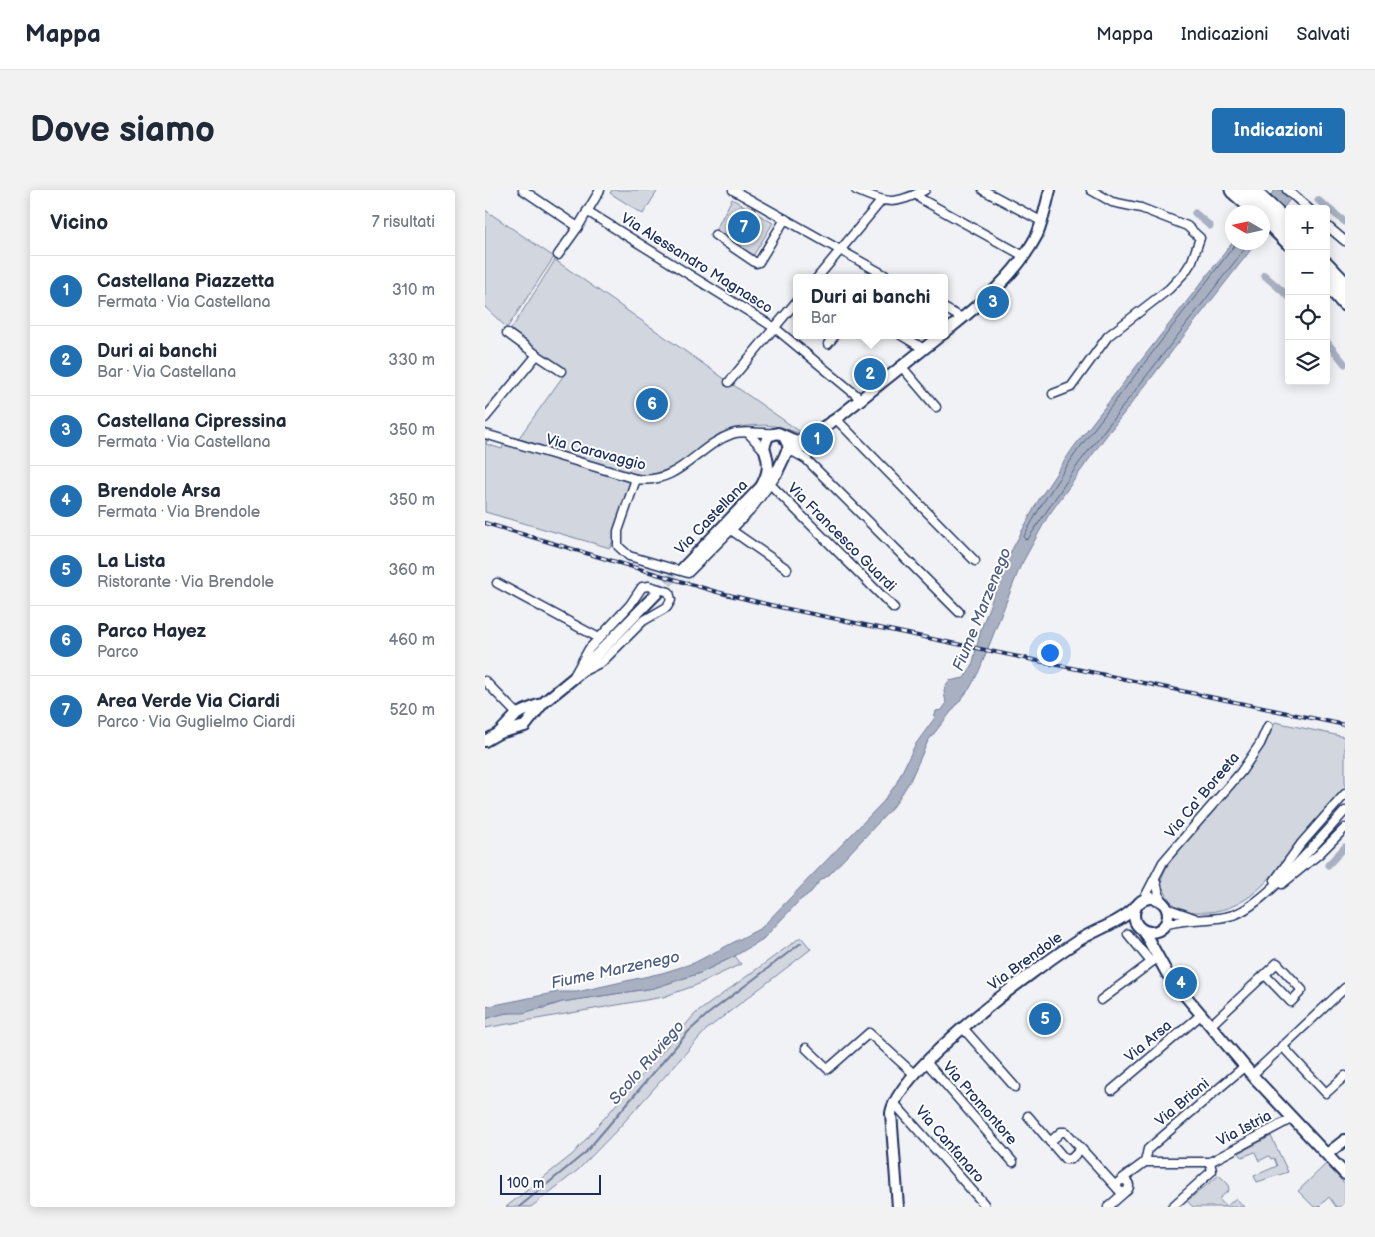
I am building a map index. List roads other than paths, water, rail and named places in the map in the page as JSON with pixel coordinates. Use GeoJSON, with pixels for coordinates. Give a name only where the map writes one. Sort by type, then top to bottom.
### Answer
{"type":"FeatureCollection","features":[{"type":"Feature","properties":{"kind":"highway"},"geometry":{"type":"LineString","coordinates":[[1233,190],[1250,195],[1285,230]]}},
{"type":"Feature","properties":{"kind":"highway"},"geometry":{"type":"LineString","coordinates":[[1270,221],[1285,230]]}},
{"type":"Feature","properties":{"kind":"highway"},"geometry":{"type":"LineString","coordinates":[[1330,269],[1345,286]]}},
{"type":"Feature","properties":{"kind":"highway"},"geometry":{"type":"LineString","coordinates":[[1330,286],[1345,303]]}},
{"type":"Feature","properties":{"kind":"street"},"geometry":{"type":"LineString","coordinates":[[523,190],[578,227]]}},
{"type":"Feature","properties":{"kind":"street"},"geometry":{"type":"LineString","coordinates":[[557,255],[578,227],[599,190]]}},
{"type":"Feature","properties":{"kind":"street"},"geometry":{"type":"LineString","coordinates":[[733,190],[883,274]]}},
{"type":"Feature","properties":{"kind":"street"},"geometry":{"type":"LineString","coordinates":[[856,190],[893,202],[922,191],[921,199],[1024,256]]}},
{"type":"Feature","properties":{"kind":"street"},"geometry":{"type":"LineString","coordinates":[[983,190],[1041,221]]}},
{"type":"Feature","properties":{"kind":"street"},"geometry":{"type":"LineString","coordinates":[[948,329],[989,297],[1024,256],[1037,233],[1050,190]]}},
{"type":"Feature","properties":{"kind":"street"},"geometry":{"type":"LineString","coordinates":[[1053,394],[1071,387],[1108,336],[1169,289],[1185,272],[1192,261],[1200,238],[1187,226],[1141,208],[1112,202],[1091,190]]}},
{"type":"Feature","properties":{"kind":"street"},"geometry":{"type":"LineString","coordinates":[[1287,190],[1305,205]]}},
{"type":"Feature","properties":{"kind":"street"},"geometry":{"type":"LineString","coordinates":[[820,274],[883,200]]}},
{"type":"Feature","properties":{"kind":"street","name":"Via Alessandro Magnasco"},"geometry":{"type":"LineString","coordinates":[[587,211],[775,328],[861,399]]}},
{"type":"Feature","properties":{"kind":"street"},"geometry":{"type":"LineString","coordinates":[[715,235],[756,263],[759,262],[785,219]]}},
{"type":"Feature","properties":{"kind":"street"},"geometry":{"type":"LineString","coordinates":[[1330,228],[1345,241]]}},
{"type":"Feature","properties":{"kind":"street"},"geometry":{"type":"LineString","coordinates":[[729,382],[793,306]]}},
{"type":"Feature","properties":{"kind":"street"},"geometry":{"type":"LineString","coordinates":[[948,310],[962,318]]}},
{"type":"Feature","properties":{"kind":"street"},"geometry":{"type":"LineString","coordinates":[[507,333],[561,371]]}},
{"type":"Feature","properties":{"kind":"street"},"geometry":{"type":"LineString","coordinates":[[828,344],[832,339]]}},
{"type":"Feature","properties":{"kind":"street"},"geometry":{"type":"LineString","coordinates":[[908,339],[924,349]]}},
{"type":"Feature","properties":{"kind":"street"},"geometry":{"type":"LineString","coordinates":[[780,435],[799,441],[820,430],[936,339]]}},
{"type":"Feature","properties":{"kind":"street"},"geometry":{"type":"LineString","coordinates":[[485,418],[537,355]]}},
{"type":"Feature","properties":{"kind":"street"},"geometry":{"type":"LineString","coordinates":[[902,367],[936,407]]}},
{"type":"Feature","properties":{"kind":"street"},"geometry":{"type":"LineString","coordinates":[[836,419],[975,561]]}},
{"type":"Feature","properties":{"kind":"street"},"geometry":{"type":"LineString","coordinates":[[749,434],[776,458],[804,447],[820,430]]}},
{"type":"Feature","properties":{"kind":"street","name":"Via Caravaggio"},"geometry":{"type":"LineString","coordinates":[[485,434],[636,479],[659,478],[736,433],[780,435]]}},
{"type":"Feature","properties":{"kind":"street"},"geometry":{"type":"LineString","coordinates":[[780,435],[789,444],[788,453]]}},
{"type":"Feature","properties":{"kind":"street","name":"Via Castellana"},"geometry":{"type":"LineString","coordinates":[[766,485],[769,468],[767,438],[780,435]]}},
{"type":"Feature","properties":{"kind":"street"},"geometry":{"type":"LineString","coordinates":[[808,461],[806,455],[811,441]]}},
{"type":"Feature","properties":{"kind":"street"},"geometry":{"type":"LineString","coordinates":[[788,453],[798,452],[808,461],[959,612]]}},
{"type":"Feature","properties":{"kind":"street","name":"Via Castellana"},"geometry":{"type":"LineString","coordinates":[[682,569],[766,485],[788,453]]}},
{"type":"Feature","properties":{"kind":"street","name":"Via Francesco Guardi"},"geometry":{"type":"LineString","coordinates":[[636,479],[617,536],[619,546],[626,554],[689,573],[731,530],[766,485],[893,608]]}},
{"type":"Feature","properties":{"kind":"street","name":"Via Castellana"},"geometry":{"type":"LineString","coordinates":[[731,530],[787,569]]}},
{"type":"Feature","properties":{"kind":"street"},"geometry":{"type":"LineString","coordinates":[[497,583],[599,638]]}},
{"type":"Feature","properties":{"kind":"street"},"geometry":{"type":"LineString","coordinates":[[642,587],[656,588],[670,594],[671,600],[667,607],[643,621],[602,662],[575,677],[579,663],[599,638],[632,603],[642,587]]}},
{"type":"Feature","properties":{"kind":"street"},"geometry":{"type":"LineString","coordinates":[[485,741],[499,733],[525,725],[543,703],[575,677],[657,594]]}},
{"type":"Feature","properties":{"kind":"street"},"geometry":{"type":"LineString","coordinates":[[485,681],[517,715],[527,716],[525,725]]}},
{"type":"Feature","properties":{"kind":"street"},"geometry":{"type":"LineString","coordinates":[[499,733],[517,715],[543,703]]}},
{"type":"Feature","properties":{"kind":"street","name":"Via Ca' Boreeta"},"geometry":{"type":"LineString","coordinates":[[1143,900],[1163,862],[1241,772],[1260,744],[1268,726]]}},
{"type":"Feature","properties":{"kind":"street"},"geometry":{"type":"LineString","coordinates":[[1263,896],[1301,844],[1345,794]]}},
{"type":"Feature","properties":{"kind":"street"},"geometry":{"type":"LineString","coordinates":[[1263,896],[1345,811]]}},
{"type":"Feature","properties":{"kind":"street"},"geometry":{"type":"LineString","coordinates":[[1108,924],[1126,922],[1140,928],[1161,927],[1196,918],[1216,918],[1235,914],[1248,908],[1311,860],[1345,828]]}},
{"type":"Feature","properties":{"kind":"street"},"geometry":{"type":"LineString","coordinates":[[1155,879],[1167,918],[1155,941],[1155,959]]}},
{"type":"Feature","properties":{"kind":"street"},"geometry":{"type":"LineString","coordinates":[[1155,959],[1133,916],[1135,907],[1143,900],[1155,899],[1163,905],[1196,918]]}},
{"type":"Feature","properties":{"kind":"street","name":"Via Brendole"},"geometry":{"type":"LineString","coordinates":[[894,1103],[915,1075],[963,1028],[1058,955],[1135,907]]}},
{"type":"Feature","properties":{"kind":"street"},"geometry":{"type":"LineString","coordinates":[[1128,934],[1155,959],[1252,1075],[1345,1174]]}},
{"type":"Feature","properties":{"kind":"street"},"geometry":{"type":"LineString","coordinates":[[1101,1000],[1155,959]]}},
{"type":"Feature","properties":{"kind":"street"},"geometry":{"type":"LineString","coordinates":[[1211,1025],[1277,963],[1303,990],[1291,1002],[1265,975]]}},
{"type":"Feature","properties":{"kind":"street"},"geometry":{"type":"LineString","coordinates":[[1252,1075],[1345,988]]}},
{"type":"Feature","properties":{"kind":"street","name":"Via Arsa"},"geometry":{"type":"LineString","coordinates":[[1112,1090],[1202,1014]]}},
{"type":"Feature","properties":{"kind":"street"},"geometry":{"type":"LineString","coordinates":[[963,1028],[1015,1087]]}},
{"type":"Feature","properties":{"kind":"street"},"geometry":{"type":"LineString","coordinates":[[806,1048],[828,1069],[869,1033],[915,1075]]}},
{"type":"Feature","properties":{"kind":"street"},"geometry":{"type":"LineString","coordinates":[[1282,1046],[1326,1093],[1345,1076]]}},
{"type":"Feature","properties":{"kind":"street","name":"Via Promontore"},"geometry":{"type":"LineString","coordinates":[[927,1063],[1013,1162]]}},
{"type":"Feature","properties":{"kind":"street","name":"Via Brioni"},"geometry":{"type":"LineString","coordinates":[[1145,1162],[1148,1149],[1245,1066]]}},
{"type":"Feature","properties":{"kind":"street"},"geometry":{"type":"LineString","coordinates":[[894,1103],[891,1120],[898,1207]]}},
{"type":"Feature","properties":{"kind":"street","name":"Via Canfanaro"},"geometry":{"type":"LineString","coordinates":[[894,1103],[984,1204]]}},
{"type":"Feature","properties":{"kind":"street"},"geometry":{"type":"LineString","coordinates":[[1027,1116],[1066,1159],[1071,1159],[1081,1149]]}},
{"type":"Feature","properties":{"kind":"street","name":"Via Istria"},"geometry":{"type":"LineString","coordinates":[[1145,1162],[1210,1162],[1291,1118]]}},
{"type":"Feature","properties":{"kind":"street"},"geometry":{"type":"LineString","coordinates":[[1050,1142],[1063,1131],[1121,1190]]}},
{"type":"Feature","properties":{"kind":"street"},"geometry":{"type":"LineString","coordinates":[[1327,1154],[1345,1140]]}},
{"type":"Feature","properties":{"kind":"street"},"geometry":{"type":"LineString","coordinates":[[1121,1190],[1117,1184],[1145,1162]]}},
{"type":"Feature","properties":{"kind":"street","name":"Via Istria"},"geometry":{"type":"LineString","coordinates":[[1171,1207],[1212,1170],[1210,1162]]}},
{"type":"Feature","properties":{"kind":"street"},"geometry":{"type":"LineString","coordinates":[[1108,1207],[1121,1190],[1129,1188],[1128,1181],[1122,1180]]}},
{"type":"Feature","properties":{"kind":"water"},"geometry":{"type":"Polygon","coordinates":[[[1275,190],[1297,190],[1270,226],[1270,205],[1262,205],[1275,190]]]}},
{"type":"Feature","properties":{"kind":"water"},"geometry":{"type":"Polygon","coordinates":[[[1227,250],[1251,250],[1103,440],[1048,516],[1020,567],[979,671],[970,688],[928,741],[910,781],[894,806],[829,875],[799,901],[763,939],[735,956],[700,973],[654,988],[562,1002],[523,1013],[506,1013],[485,1019],[485,1007],[558,992],[577,992],[662,973],[694,963],[761,928],[883,802],[896,784],[915,745],[934,719],[936,711],[942,710],[946,704],[945,687],[949,681],[964,678],[972,666],[981,629],[1007,559],[1038,501],[1073,448],[1227,250]]]}},
{"type":"Feature","properties":{"kind":"waterway"},"geometry":{"type":"LineString","coordinates":[[1318,200],[1345,222]]}},
{"type":"Feature","properties":{"kind":"waterway"},"geometry":{"type":"LineString","coordinates":[[1195,213],[1210,226]]}},
{"type":"Feature","properties":{"kind":"waterway"},"geometry":{"type":"LineString","coordinates":[[1264,275],[1287,295]]}},
{"type":"Feature","properties":{"kind":"waterway"},"geometry":{"type":"LineString","coordinates":[[1330,346],[1345,364]]}},
{"type":"Feature","properties":{"kind":"waterway","name":"Scolo Ruviego"},"geometry":{"type":"LineString","coordinates":[[1328,865],[1345,847]]}},
{"type":"Feature","properties":{"kind":"waterway","name":"Scolo Ruviego"},"geometry":{"type":"LineString","coordinates":[[519,1207],[585,1153],[689,1031],[708,1014],[801,943]]}},
{"type":"Feature","properties":{"kind":"tunnel"},"geometry":{"type":"LineString","coordinates":[[657,593],[682,569]]}},
{"type":"Feature","properties":{"kind":"railway"},"geometry":{"type":"LineString","coordinates":[[485,523],[717,592],[779,607],[1345,725]]}},
{"type":"Feature","properties":{"kind":"place","name":"Area Verde Via Ciardi"},"geometry":{"type":"Point","coordinates":[744,227]}},
{"type":"Feature","properties":{"kind":"place","name":"Castellana Cipressina"},"geometry":{"type":"Point","coordinates":[993,302]}},
{"type":"Feature","properties":{"kind":"place","name":"Duri ai banchi"},"geometry":{"type":"Point","coordinates":[870,374]}},
{"type":"Feature","properties":{"kind":"place","name":"Parco Hayez"},"geometry":{"type":"Point","coordinates":[652,404]}},
{"type":"Feature","properties":{"kind":"place","name":"Castellana Piazzetta"},"geometry":{"type":"Point","coordinates":[817,439]}},
{"type":"Feature","properties":{"kind":"place","name":"Brendole Arsa"},"geometry":{"type":"Point","coordinates":[1181,983]}},
{"type":"Feature","properties":{"kind":"place","name":"La Lista"},"geometry":{"type":"Point","coordinates":[1045,1019]}},
{"type":"Feature","properties":{"kind":"water label","name":"Fiume Marzenego"},"geometry":{"type":"Point","coordinates":[981,609]}},
{"type":"Feature","properties":{"kind":"water label","name":"Fiume Marzenego"},"geometry":{"type":"Point","coordinates":[615,969]}}]}
